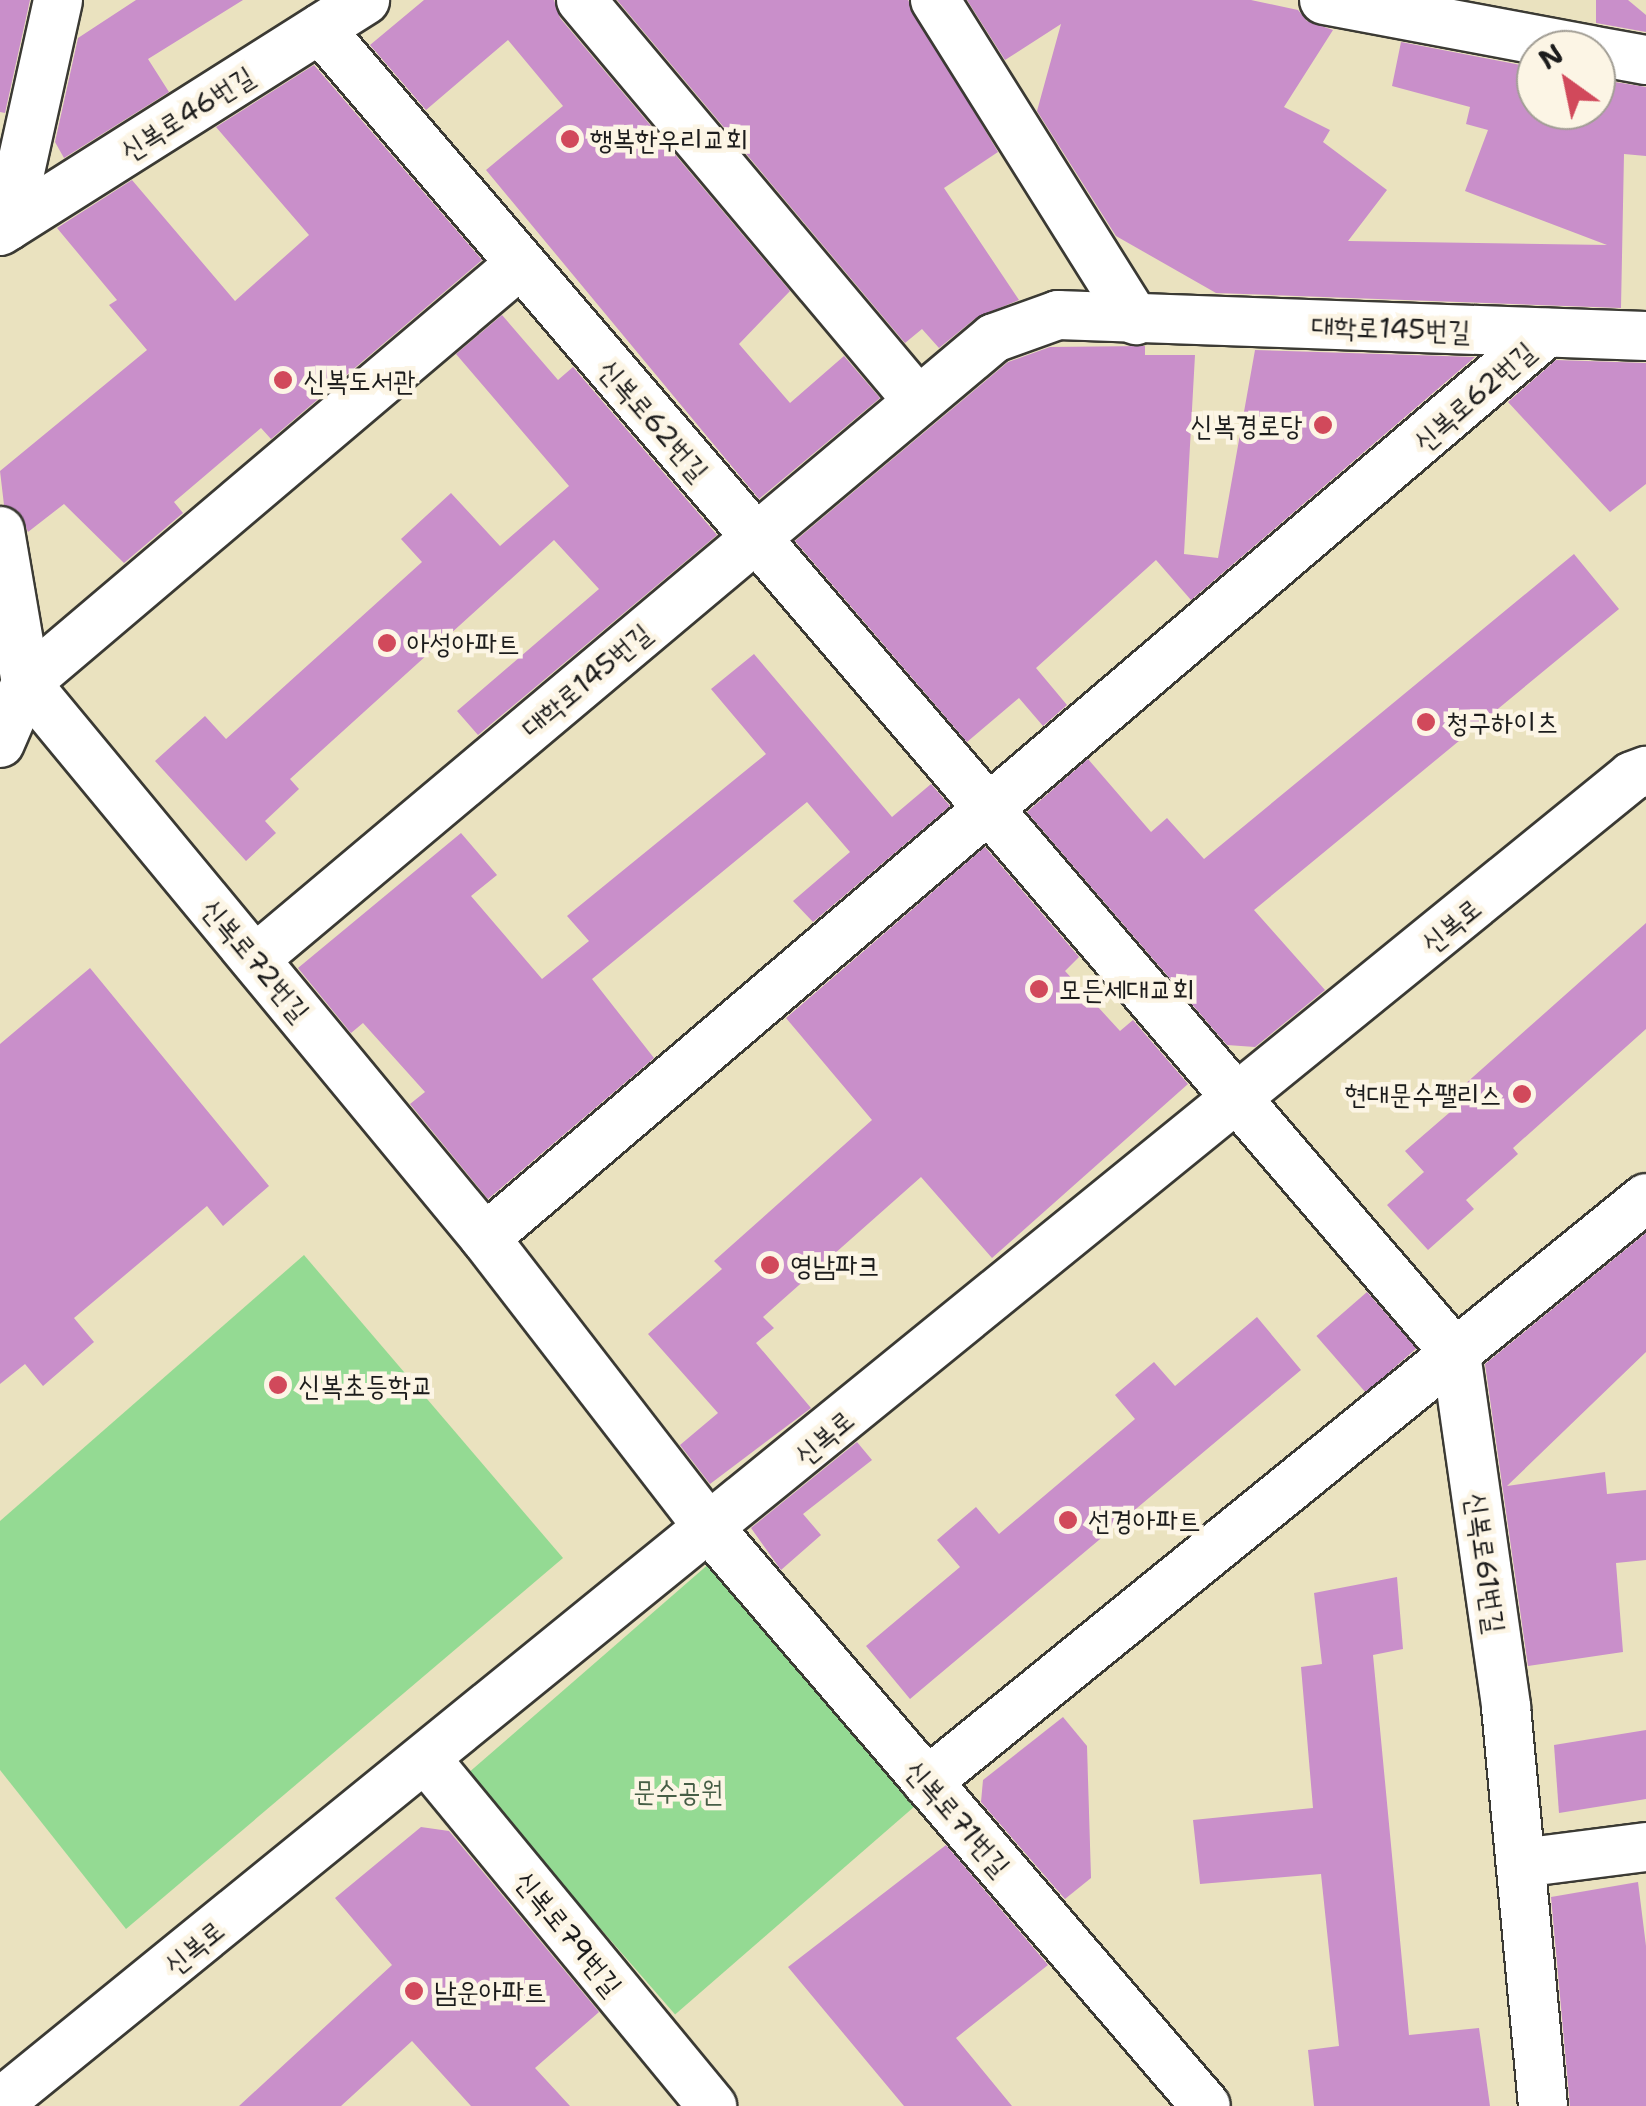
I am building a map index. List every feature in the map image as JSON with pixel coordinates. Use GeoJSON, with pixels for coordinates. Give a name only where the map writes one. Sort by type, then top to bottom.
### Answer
{"type":"FeatureCollection","features":[{"type":"Feature","properties":{"kind":"street"},"geometry":{"type":"LineString","coordinates":[[4,228],[58,0]]}},
{"type":"Feature","properties":{"kind":"street","name":"신복로46번길"},"geometry":{"type":"LineString","coordinates":[[4,228],[365,0]]}},
{"type":"Feature","properties":{"kind":"street"},"geometry":{"type":"LineString","coordinates":[[581,0],[918,401]]}},
{"type":"Feature","properties":{"kind":"street"},"geometry":{"type":"LineString","coordinates":[[935,0],[1136,320]]}},
{"type":"Feature","properties":{"kind":"street"},"geometry":{"type":"LineString","coordinates":[[1324,0],[1516,36]]}},
{"type":"Feature","properties":{"kind":"street","name":"신복로62번길"},"geometry":{"type":"LineString","coordinates":[[320,29],[1238,1098]]}},
{"type":"Feature","properties":{"kind":"street"},"geometry":{"type":"LineString","coordinates":[[1616,54],[1646,60]]}},
{"type":"Feature","properties":{"kind":"street"},"geometry":{"type":"LineString","coordinates":[[0,743],[26,682],[520,264]]}},
{"type":"Feature","properties":{"kind":"street","name":"대학로145번길"},"geometry":{"type":"LineString","coordinates":[[255,959],[994,338],[1058,316],[1646,336]]}},
{"type":"Feature","properties":{"kind":"street","name":"신복로62번길"},"geometry":{"type":"LineString","coordinates":[[990,810],[1546,333]]}},
{"type":"Feature","properties":{"kind":"street","name":"신복로72번길"},"geometry":{"type":"LineString","coordinates":[[0,531],[26,682],[485,1238],[711,1530]]}},
{"type":"Feature","properties":{"kind":"street","name":"신복로"},"geometry":{"type":"LineString","coordinates":[[0,2103],[711,1530],[1632,776],[1646,772]]}},
{"type":"Feature","properties":{"kind":"street"},"geometry":{"type":"LineString","coordinates":[[485,1238],[990,810]]}},
{"type":"Feature","properties":{"kind":"street"},"geometry":{"type":"LineString","coordinates":[[1238,1098],[1456,1354]]}},
{"type":"Feature","properties":{"kind":"street"},"geometry":{"type":"LineString","coordinates":[[927,1782],[1646,1198]]}},
{"type":"Feature","properties":{"kind":"street","name":"신복로61번길"},"geometry":{"type":"LineString","coordinates":[[1456,1354],[1506,1707],[1543,2106]]}},
{"type":"Feature","properties":{"kind":"street","name":"신복로71번길"},"geometry":{"type":"LineString","coordinates":[[711,1530],[1206,2106]]}},
{"type":"Feature","properties":{"kind":"street","name":"신복로79번길"},"geometry":{"type":"LineString","coordinates":[[426,1759],[712,2106]]}},
{"type":"Feature","properties":{"kind":"street"},"geometry":{"type":"LineString","coordinates":[[1520,1863],[1646,1847]]}},
{"type":"Feature","properties":{"kind":"green space"},"geometry":{"type":"Polygon","coordinates":[[[304,1255],[563,1558],[126,1929],[0,1770],[0,1521],[304,1255]]]}},
{"type":"Feature","properties":{"kind":"green space","name":"문수공원"},"geometry":{"type":"Polygon","coordinates":[[[711,1562],[920,1802],[675,2015],[466,1775],[711,1562]]]}},
{"type":"Feature","properties":{"kind":"building"},"geometry":{"type":"Polygon","coordinates":[[[0,0],[30,0],[5,113],[0,112],[0,0]]]}},
{"type":"Feature","properties":{"kind":"building"},"geometry":{"type":"Polygon","coordinates":[[[136,0],[243,0],[148,59],[169,92],[64,158],[55,142],[78,38],[136,0]]]}},
{"type":"Feature","properties":{"kind":"building"},"geometry":{"type":"Polygon","coordinates":[[[424,0],[554,0],[560,18],[790,291],[739,344],[790,403],[844,356],[880,398],[759,499],[486,170],[563,106],[508,40],[426,110],[370,45],[424,0]]]}},
{"type":"Feature","properties":{"kind":"building"},"geometry":{"type":"Polygon","coordinates":[[[617,0],[908,0],[998,152],[944,188],[1019,300],[977,317],[939,348],[922,329],[905,343],[617,0]]]}},
{"type":"Feature","properties":{"kind":"building"},"geometry":{"type":"Polygon","coordinates":[[[967,0],[1251,0],[1298,10],[1307,21],[1333,30],[1284,107],[1330,130],[1323,142],[1387,190],[1348,241],[1607,245],[1465,191],[1488,130],[1466,124],[1470,107],[1392,86],[1401,42],[1516,64],[1516,130],[1616,130],[1616,82],[1646,87],[1646,156],[1624,154],[1621,308],[1216,293],[1116,236],[1037,111],[1061,24],[1005,60],[967,0]]]}},
{"type":"Feature","properties":{"kind":"building"},"geometry":{"type":"Polygon","coordinates":[[[1596,0],[1628,0],[1646,15],[1646,32],[1596,23],[1596,0]]]}},
{"type":"Feature","properties":{"kind":"building"},"geometry":{"type":"Polygon","coordinates":[[[314,65],[482,260],[271,439],[261,428],[174,502],[183,513],[124,563],[64,504],[28,532],[20,513],[4,505],[0,471],[147,350],[109,305],[117,300],[57,228],[132,180],[235,301],[309,235],[216,127],[314,65]]]}},
{"type":"Feature","properties":{"kind":"building"},"geometry":{"type":"Polygon","coordinates":[[[502,315],[558,380],[573,367],[717,535],[478,735],[457,711],[599,589],[554,540],[290,779],[299,789],[265,821],[276,833],[246,861],[155,761],[205,716],[226,739],[422,562],[401,539],[451,493],[500,546],[569,486],[456,354],[502,315]]]}},
{"type":"Feature","properties":{"kind":"building"},"geometry":{"type":"Polygon","coordinates":[[[1145,346],[1145,355],[1195,355],[1184,554],[1218,558],[1255,350],[1475,357],[1191,600],[1156,560],[1036,668],[1067,705],[1043,726],[1019,698],[967,742],[795,541],[1008,362],[1050,347],[1145,346]]]}},
{"type":"Feature","properties":{"kind":"building"},"geometry":{"type":"Polygon","coordinates":[[[1556,360],[1646,363],[1646,484],[1610,512],[1508,402],[1556,360]]]}},
{"type":"Feature","properties":{"kind":"building"},"geometry":{"type":"Polygon","coordinates":[[[1574,554],[1619,609],[1254,910],[1325,990],[1255,1047],[1227,1045],[1027,812],[1088,759],[1151,832],[1167,818],[1204,859],[1574,554]]]}},
{"type":"Feature","properties":{"kind":"building"},"geometry":{"type":"Polygon","coordinates":[[[754,654],[892,817],[931,784],[950,806],[813,922],[793,901],[850,852],[807,802],[592,979],[654,1058],[488,1199],[410,1104],[425,1092],[363,1023],[351,1033],[298,968],[461,833],[497,875],[471,896],[542,979],[589,941],[567,916],[766,754],[711,689],[754,654]]]}},
{"type":"Feature","properties":{"kind":"building"},"geometry":{"type":"Polygon","coordinates":[[[985,847],[1079,957],[1065,971],[1120,1031],[1133,1020],[1188,1084],[992,1258],[921,1177],[763,1317],[774,1328],[756,1343],[811,1408],[710,1484],[680,1445],[718,1413],[648,1334],[722,1269],[714,1261],[872,1120],[786,1018],[985,847]]]}},
{"type":"Feature","properties":{"kind":"building","name":"현대문수팰리스"},"geometry":{"type":"Polygon","coordinates":[[[1646,923],[1646,1029],[1513,1148],[1518,1154],[1466,1200],[1474,1209],[1428,1250],[1387,1205],[1424,1172],[1405,1151],[1471,1094],[1464,1085],[1646,923]]]}},
{"type":"Feature","properties":{"kind":"building"},"geometry":{"type":"Polygon","coordinates":[[[90,968],[269,1186],[223,1226],[207,1206],[74,1318],[94,1342],[43,1386],[25,1364],[0,1384],[0,1044],[90,968]]]}},
{"type":"Feature","properties":{"kind":"building"},"geometry":{"type":"Polygon","coordinates":[[[1646,1233],[1646,1352],[1507,1486],[1605,1472],[1607,1494],[1646,1490],[1646,1560],[1616,1563],[1623,1652],[1528,1666],[1485,1364],[1646,1233]]]}},
{"type":"Feature","properties":{"kind":"building"},"geometry":{"type":"Polygon","coordinates":[[[1367,1292],[1416,1349],[1366,1393],[1316,1336],[1367,1292]]]}},
{"type":"Feature","properties":{"kind":"building","name":"선경아파트"},"geometry":{"type":"Polygon","coordinates":[[[1257,1317],[1301,1370],[910,1699],[866,1646],[960,1567],[937,1540],[976,1507],[999,1534],[1135,1419],[1115,1395],[1154,1362],[1175,1386],[1257,1317]]]}},
{"type":"Feature","properties":{"kind":"building"},"geometry":{"type":"Polygon","coordinates":[[[857,1442],[872,1460],[803,1514],[821,1535],[781,1570],[751,1528],[857,1442]]]}},
{"type":"Feature","properties":{"kind":"building"},"geometry":{"type":"Polygon","coordinates":[[[1397,1577],[1403,1649],[1373,1655],[1409,2035],[1479,2028],[1490,2106],[1314,2106],[1308,2050],[1339,2046],[1321,1874],[1200,1884],[1193,1820],[1313,1808],[1301,1667],[1322,1664],[1314,1593],[1397,1577]]]}},
{"type":"Feature","properties":{"kind":"building"},"geometry":{"type":"Polygon","coordinates":[[[1063,1717],[1087,1746],[1091,1878],[1065,1899],[981,1802],[983,1780],[1063,1717]]]}},
{"type":"Feature","properties":{"kind":"building"},"geometry":{"type":"Polygon","coordinates":[[[1646,1730],[1646,1799],[1559,1813],[1554,1745],[1646,1730]]]}},
{"type":"Feature","properties":{"kind":"building"},"geometry":{"type":"Polygon","coordinates":[[[421,1827],[449,1831],[599,2012],[535,2068],[570,2106],[471,2106],[412,2041],[341,2106],[239,2106],[392,1965],[335,1898],[421,1827]]]}},
{"type":"Feature","properties":{"kind":"building"},"geometry":{"type":"Polygon","coordinates":[[[946,1845],[1048,1965],[956,2038],[1012,2106],[904,2106],[788,1967],[946,1845]]]}},
{"type":"Feature","properties":{"kind":"building"},"geometry":{"type":"Polygon","coordinates":[[[1638,1882],[1646,1946],[1646,2106],[1570,2106],[1551,1897],[1638,1882]]]}},
{"type":"Feature","properties":{"kind":"place","name":"행복한우리교회"},"geometry":{"type":"Point","coordinates":[570,139]}},
{"type":"Feature","properties":{"kind":"place","name":"신복도서관"},"geometry":{"type":"Point","coordinates":[283,380]}},
{"type":"Feature","properties":{"kind":"place","name":"신복경로당"},"geometry":{"type":"Point","coordinates":[1323,425]}},
{"type":"Feature","properties":{"kind":"place","name":"아성아파트"},"geometry":{"type":"Point","coordinates":[387,643]}},
{"type":"Feature","properties":{"kind":"place","name":"청구하이츠"},"geometry":{"type":"Point","coordinates":[1426,722]}},
{"type":"Feature","properties":{"kind":"place","name":"모든세대교회"},"geometry":{"type":"Point","coordinates":[1039,989]}},
{"type":"Feature","properties":{"kind":"place","name":"현대문수팰리스"},"geometry":{"type":"Point","coordinates":[1522,1094]}},
{"type":"Feature","properties":{"kind":"place","name":"영남파크"},"geometry":{"type":"Point","coordinates":[770,1265]}},
{"type":"Feature","properties":{"kind":"place","name":"신복초등학교"},"geometry":{"type":"Point","coordinates":[278,1385]}},
{"type":"Feature","properties":{"kind":"place","name":"선경아파트"},"geometry":{"type":"Point","coordinates":[1068,1520]}},
{"type":"Feature","properties":{"kind":"place","name":"남운아파트"},"geometry":{"type":"Point","coordinates":[414,1991]}}]}
